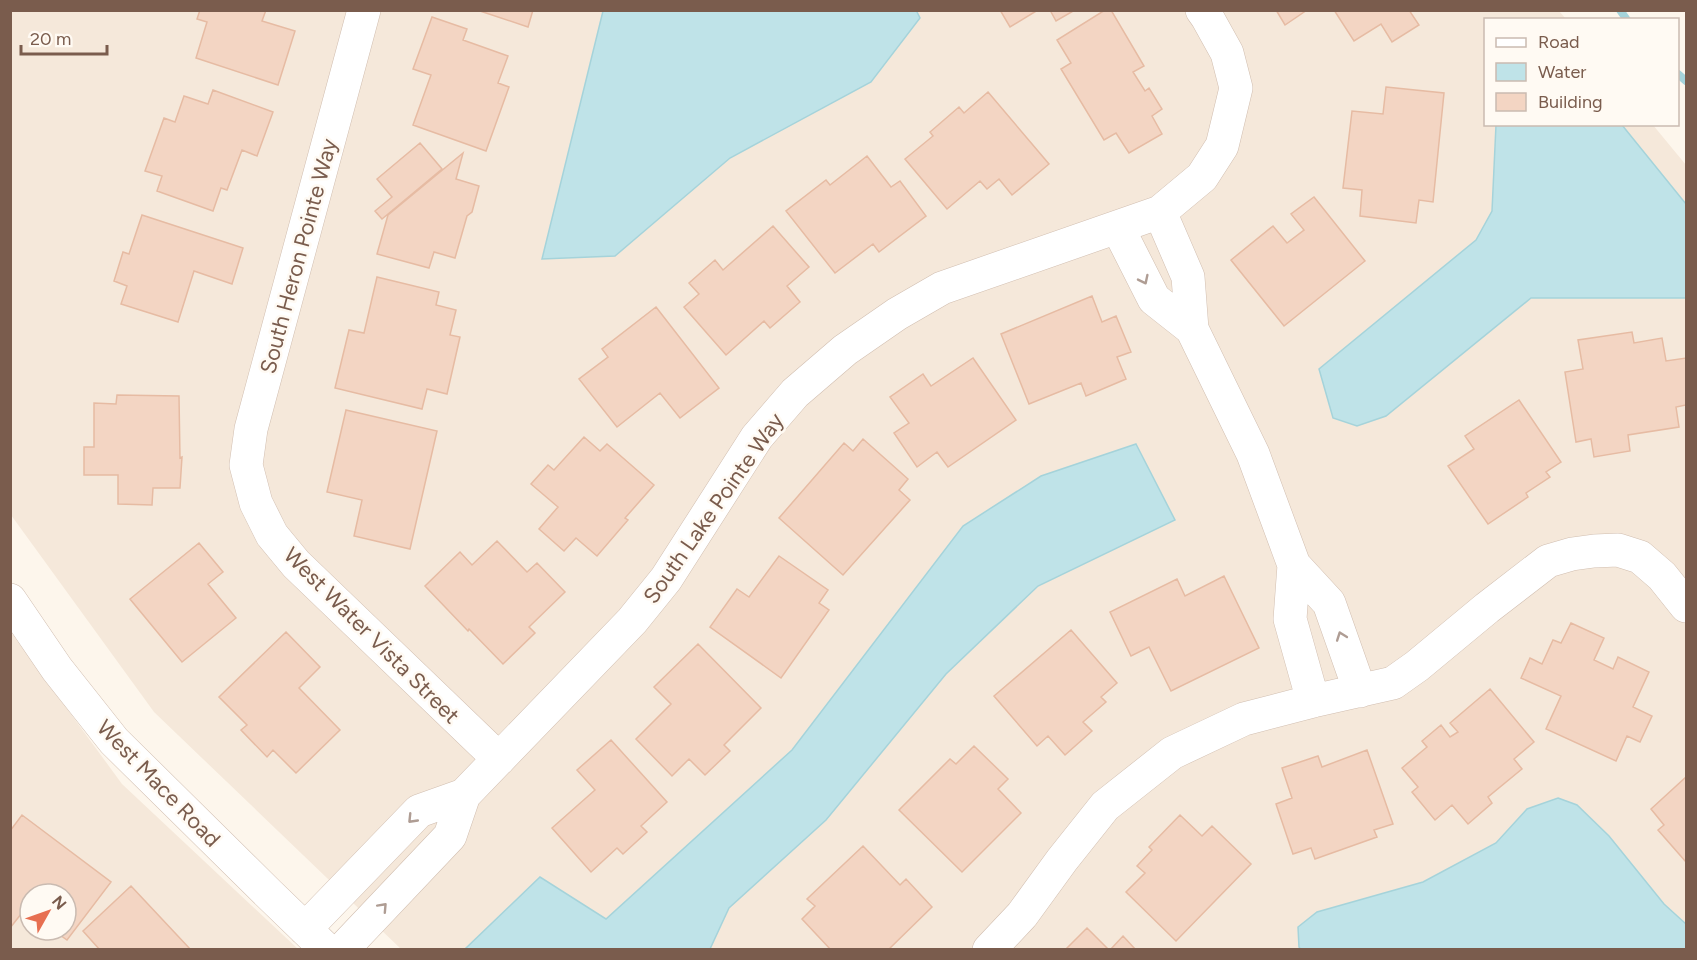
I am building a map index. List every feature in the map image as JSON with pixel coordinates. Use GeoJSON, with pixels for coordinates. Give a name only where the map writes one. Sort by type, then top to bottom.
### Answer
{"type":"FeatureCollection","features":[{"type":"Feature","properties":{"kind":"street","name":"South Heron Pointe Way"},"geometry":{"type":"LineString","coordinates":[[256,502],[246,465],[251,429],[364,10]]}},
{"type":"Feature","properties":{"kind":"street","name":"South Lake Pointe Way"},"geometry":{"type":"LineString","coordinates":[[342,950],[450,836],[464,795],[632,621],[666,579],[757,437],[795,393],[845,350],[897,314],[942,288],[1160,212],[1202,177],[1222,146],[1236,88],[1227,53],[1202,10]]}},
{"type":"Feature","properties":{"kind":"street"},"geometry":{"type":"LineString","coordinates":[[1160,212],[1188,277],[1192,329],[1253,454],[1294,565],[1329,603],[1360,691]]}},
{"type":"Feature","properties":{"kind":"street"},"geometry":{"type":"LineString","coordinates":[[1118,228],[1154,299],[1192,329]]}},
{"type":"Feature","properties":{"kind":"street","name":"West Water Vista Street"},"geometry":{"type":"LineString","coordinates":[[256,502],[272,535],[296,564],[499,759]]}},
{"type":"Feature","properties":{"kind":"street"},"geometry":{"type":"LineString","coordinates":[[989,950],[1022,915],[1105,806],[1172,753],[1244,719],[1393,683],[1548,561],[1594,551],[1618,550],[1640,557],[1662,576],[1686,606]]}},
{"type":"Feature","properties":{"kind":"street"},"geometry":{"type":"LineString","coordinates":[[1294,565],[1290,619],[1313,701]]}},
{"type":"Feature","properties":{"kind":"street","name":"West Mace Road"},"geometry":{"type":"LineString","coordinates":[[13,613],[114,741],[316,939]]}},
{"type":"Feature","properties":{"kind":"street","name":"South Lake Pointe Way"},"geometry":{"type":"LineString","coordinates":[[316,939],[419,811],[464,795]]}},
{"type":"Feature","properties":{"kind":"shaded area"},"geometry":{"type":"Polygon","coordinates":[[[10,11],[1559,11],[1565,18],[1484,18],[1484,126],[1654,126],[1686,165],[1686,949],[401,949],[154,712],[11,515],[10,11]]]}},
{"type":"Feature","properties":{"kind":"shaded area"},"geometry":{"type":"Polygon","coordinates":[[[10,631],[122,784],[298,949],[11,949],[10,631]]]}},
{"type":"Feature","properties":{"kind":"water"},"geometry":{"type":"Polygon","coordinates":[[[916,10],[920,18],[871,82],[730,158],[615,256],[542,259],[603,11],[916,10]]]}},
{"type":"Feature","properties":{"kind":"water"},"geometry":{"type":"Polygon","coordinates":[[[1496,126],[1623,126],[1686,204],[1686,298],[1531,298],[1386,416],[1357,426],[1333,418],[1319,369],[1476,240],[1492,211],[1496,126]]]}},
{"type":"Feature","properties":{"kind":"water"},"geometry":{"type":"Polygon","coordinates":[[[1136,444],[1175,520],[1038,586],[946,674],[826,820],[729,908],[710,949],[465,949],[540,877],[606,919],[792,750],[963,526],[1041,476],[1136,444]]]}},
{"type":"Feature","properties":{"kind":"water"},"geometry":{"type":"Polygon","coordinates":[[[1558,798],[1577,805],[1609,836],[1664,904],[1686,924],[1686,949],[1301,950],[1299,947],[1298,927],[1317,912],[1423,882],[1496,843],[1527,809],[1558,798]]]}},
{"type":"Feature","properties":{"kind":"building"},"geometry":{"type":"Polygon","coordinates":[[[200,10],[266,10],[262,21],[295,31],[278,85],[196,58],[207,22],[197,19],[200,10]]]}},
{"type":"Feature","properties":{"kind":"building"},"geometry":{"type":"Polygon","coordinates":[[[477,10],[533,10],[528,27],[477,10]]]}},
{"type":"Feature","properties":{"kind":"building"},"geometry":{"type":"Polygon","coordinates":[[[1000,10],[1038,10],[1010,27],[1000,10]]]}},
{"type":"Feature","properties":{"kind":"building"},"geometry":{"type":"Polygon","coordinates":[[[1050,10],[1075,10],[1056,21],[1050,10]]]}},
{"type":"Feature","properties":{"kind":"building"},"geometry":{"type":"Polygon","coordinates":[[[1105,10],[1111,10],[1144,66],[1133,72],[1145,91],[1149,88],[1162,109],[1152,116],[1162,134],[1129,153],[1116,133],[1104,140],[1061,69],[1071,63],[1057,40],[1105,10]]]}},
{"type":"Feature","properties":{"kind":"building"},"geometry":{"type":"Polygon","coordinates":[[[1276,10],[1307,10],[1285,25],[1276,10]]]}},
{"type":"Feature","properties":{"kind":"building"},"geometry":{"type":"Polygon","coordinates":[[[1334,10],[1409,10],[1419,25],[1392,42],[1381,24],[1354,41],[1334,10]]]}},
{"type":"Feature","properties":{"kind":"building"},"geometry":{"type":"Polygon","coordinates":[[[432,17],[467,29],[463,40],[508,56],[498,83],[509,87],[486,151],[413,125],[431,75],[413,69],[432,17]]]}},
{"type":"Feature","properties":{"kind":"building"},"geometry":{"type":"Polygon","coordinates":[[[1386,87],[1444,93],[1433,202],[1419,200],[1416,223],[1360,216],[1362,190],[1343,188],[1352,111],[1383,114],[1386,87]]]}},
{"type":"Feature","properties":{"kind":"building"},"geometry":{"type":"Polygon","coordinates":[[[213,90],[273,112],[257,156],[242,150],[227,190],[221,188],[213,211],[157,191],[162,176],[145,171],[164,118],[175,122],[184,96],[208,104],[213,90]]]}},
{"type":"Feature","properties":{"kind":"building"},"geometry":{"type":"Polygon","coordinates":[[[988,92],[1049,164],[1012,195],[999,179],[987,189],[980,181],[947,209],[905,159],[933,136],[930,132],[959,107],[964,113],[988,92]]]}},
{"type":"Feature","properties":{"kind":"building"},"geometry":{"type":"Polygon","coordinates":[[[420,143],[442,169],[382,219],[375,211],[392,197],[377,179],[420,143]]]}},
{"type":"Feature","properties":{"kind":"building"},"geometry":{"type":"Polygon","coordinates":[[[463,153],[456,179],[479,186],[472,212],[467,216],[455,258],[434,252],[429,268],[377,254],[388,215],[463,153]]]}},
{"type":"Feature","properties":{"kind":"building"},"geometry":{"type":"Polygon","coordinates":[[[867,156],[891,187],[900,181],[926,216],[879,252],[873,244],[835,273],[786,211],[826,180],[830,185],[867,156]]]}},
{"type":"Feature","properties":{"kind":"building"},"geometry":{"type":"Polygon","coordinates":[[[1314,197],[1365,261],[1284,326],[1231,260],[1273,226],[1287,243],[1304,230],[1291,214],[1314,197]]]}},
{"type":"Feature","properties":{"kind":"building"},"geometry":{"type":"Polygon","coordinates":[[[142,215],[243,248],[232,284],[194,271],[178,322],[121,304],[127,286],[114,281],[123,252],[129,254],[142,215]]]}},
{"type":"Feature","properties":{"kind":"building"},"geometry":{"type":"Polygon","coordinates":[[[773,226],[809,267],[787,286],[800,302],[770,328],[764,321],[726,355],[684,307],[699,294],[689,283],[715,260],[723,270],[773,226]]]}},
{"type":"Feature","properties":{"kind":"building"},"geometry":{"type":"Polygon","coordinates":[[[377,277],[439,292],[436,305],[456,310],[450,335],[460,337],[447,394],[427,389],[422,409],[335,388],[349,330],[364,333],[377,277]]]}},
{"type":"Feature","properties":{"kind":"building"},"geometry":{"type":"Polygon","coordinates":[[[1092,296],[1102,322],[1116,316],[1131,352],[1117,357],[1126,379],[1086,396],[1081,383],[1029,404],[1001,334],[1092,296]]]}},
{"type":"Feature","properties":{"kind":"building"},"geometry":{"type":"Polygon","coordinates":[[[656,307],[719,388],[680,418],[660,393],[617,427],[579,379],[608,357],[602,349],[656,307]]]}},
{"type":"Feature","properties":{"kind":"building"},"geometry":{"type":"Polygon","coordinates":[[[1632,332],[1634,343],[1662,338],[1666,361],[1686,358],[1686,405],[1676,407],[1679,427],[1628,435],[1630,451],[1594,457],[1591,439],[1576,442],[1565,372],[1583,369],[1578,340],[1632,332]]]}},
{"type":"Feature","properties":{"kind":"building"},"geometry":{"type":"Polygon","coordinates":[[[973,358],[1016,420],[948,467],[937,452],[917,467],[894,433],[909,423],[890,397],[923,374],[931,386],[973,358]]]}},
{"type":"Feature","properties":{"kind":"building"},"geometry":{"type":"Polygon","coordinates":[[[117,395],[179,396],[180,458],[182,457],[180,488],[153,488],[152,505],[118,504],[118,475],[84,475],[84,447],[94,447],[94,403],[116,404],[117,395]]]}},
{"type":"Feature","properties":{"kind":"building"},"geometry":{"type":"Polygon","coordinates":[[[1519,400],[1561,462],[1546,472],[1550,477],[1526,493],[1528,497],[1488,524],[1448,466],[1474,449],[1465,436],[1519,400]]]}},
{"type":"Feature","properties":{"kind":"building"},"geometry":{"type":"Polygon","coordinates":[[[346,410],[437,431],[410,549],[354,536],[362,500],[327,492],[346,410]]]}},
{"type":"Feature","properties":{"kind":"building"},"geometry":{"type":"Polygon","coordinates":[[[584,437],[600,451],[607,444],[654,485],[625,518],[628,520],[597,556],[576,538],[564,551],[539,529],[558,507],[531,484],[548,465],[554,470],[584,437]]]}},
{"type":"Feature","properties":{"kind":"building"},"geometry":{"type":"Polygon","coordinates":[[[863,439],[908,479],[899,490],[910,500],[843,575],[779,518],[844,443],[853,451],[863,439]]]}},
{"type":"Feature","properties":{"kind":"building"},"geometry":{"type":"Polygon","coordinates":[[[497,541],[527,572],[537,563],[565,592],[529,627],[535,633],[503,664],[425,586],[460,552],[472,565],[497,541]]]}},
{"type":"Feature","properties":{"kind":"building"},"geometry":{"type":"Polygon","coordinates":[[[199,543],[223,572],[208,584],[236,618],[182,662],[130,599],[199,543]]]}},
{"type":"Feature","properties":{"kind":"building"},"geometry":{"type":"Polygon","coordinates":[[[779,556],[828,590],[819,603],[829,610],[781,678],[710,627],[737,589],[749,597],[779,556]]]}},
{"type":"Feature","properties":{"kind":"building"},"geometry":{"type":"Polygon","coordinates":[[[1224,576],[1259,648],[1171,691],[1149,647],[1131,656],[1110,612],[1177,579],[1185,596],[1224,576]]]}},
{"type":"Feature","properties":{"kind":"building"},"geometry":{"type":"Polygon","coordinates":[[[1571,623],[1604,638],[1594,660],[1613,669],[1618,657],[1649,672],[1633,707],[1652,716],[1640,742],[1627,736],[1616,761],[1546,729],[1561,696],[1521,678],[1530,658],[1542,664],[1553,640],[1561,643],[1571,623]]]}},
{"type":"Feature","properties":{"kind":"building"},"geometry":{"type":"Polygon","coordinates":[[[1071,630],[1117,683],[1101,697],[1106,702],[1083,722],[1092,731],[1065,755],[1048,736],[1037,746],[994,696],[1071,630]]]}},
{"type":"Feature","properties":{"kind":"building"},"geometry":{"type":"Polygon","coordinates":[[[286,632],[320,667],[299,688],[340,730],[296,773],[273,750],[267,757],[241,730],[247,725],[219,697],[286,632]]]}},
{"type":"Feature","properties":{"kind":"building"},"geometry":{"type":"Polygon","coordinates":[[[698,644],[761,708],[724,745],[730,751],[705,775],[689,759],[672,776],[636,739],[671,704],[654,687],[698,644]]]}},
{"type":"Feature","properties":{"kind":"building"},"geometry":{"type":"Polygon","coordinates":[[[1490,689],[1534,742],[1514,759],[1522,769],[1488,797],[1492,803],[1468,824],[1452,805],[1435,820],[1412,792],[1418,787],[1402,768],[1427,747],[1422,741],[1441,725],[1450,737],[1458,732],[1450,723],[1490,689]]]}},
{"type":"Feature","properties":{"kind":"building"},"geometry":{"type":"Polygon","coordinates":[[[611,740],[667,802],[641,826],[647,832],[623,854],[617,848],[591,872],[552,828],[595,790],[577,770],[611,740]]]}},
{"type":"Feature","properties":{"kind":"building"},"geometry":{"type":"Polygon","coordinates":[[[974,746],[1008,779],[998,789],[1021,813],[962,872],[899,810],[950,759],[956,764],[974,746]]]}},
{"type":"Feature","properties":{"kind":"building"},"geometry":{"type":"Polygon","coordinates":[[[1367,750],[1393,824],[1374,830],[1377,837],[1315,859],[1311,848],[1293,854],[1276,804],[1292,798],[1282,768],[1318,756],[1322,767],[1367,750]]]}},
{"type":"Feature","properties":{"kind":"building"},"geometry":{"type":"Polygon","coordinates":[[[1686,777],[1686,862],[1658,830],[1664,825],[1651,809],[1686,777]]]}},
{"type":"Feature","properties":{"kind":"building"},"geometry":{"type":"Polygon","coordinates":[[[22,815],[111,882],[78,926],[78,882],[18,882],[18,918],[10,928],[10,831],[22,815]]]}},
{"type":"Feature","properties":{"kind":"building"},"geometry":{"type":"Polygon","coordinates":[[[1180,815],[1202,836],[1212,826],[1251,864],[1176,941],[1126,892],[1145,873],[1137,866],[1152,850],[1149,847],[1180,815]]]}},
{"type":"Feature","properties":{"kind":"building"},"geometry":{"type":"Polygon","coordinates":[[[863,846],[900,885],[906,879],[932,907],[888,950],[831,950],[802,919],[815,906],[807,899],[863,846]]]}},
{"type":"Feature","properties":{"kind":"building"},"geometry":{"type":"Polygon","coordinates":[[[131,886],[191,950],[100,950],[83,931],[131,886]]]}},
{"type":"Feature","properties":{"kind":"building"},"geometry":{"type":"Polygon","coordinates":[[[1087,928],[1109,950],[1065,950],[1087,928]]]}},
{"type":"Feature","properties":{"kind":"building"},"geometry":{"type":"Polygon","coordinates":[[[1123,936],[1136,950],[1110,950],[1123,936]]]}},
{"type":"Feature","properties":{"kind":"waterway"},"geometry":{"type":"LineString","coordinates":[[1620,10],[1626,18]]}},
{"type":"Feature","properties":{"kind":"waterway"},"geometry":{"type":"LineString","coordinates":[[1679,75],[1686,81]]}}]}
